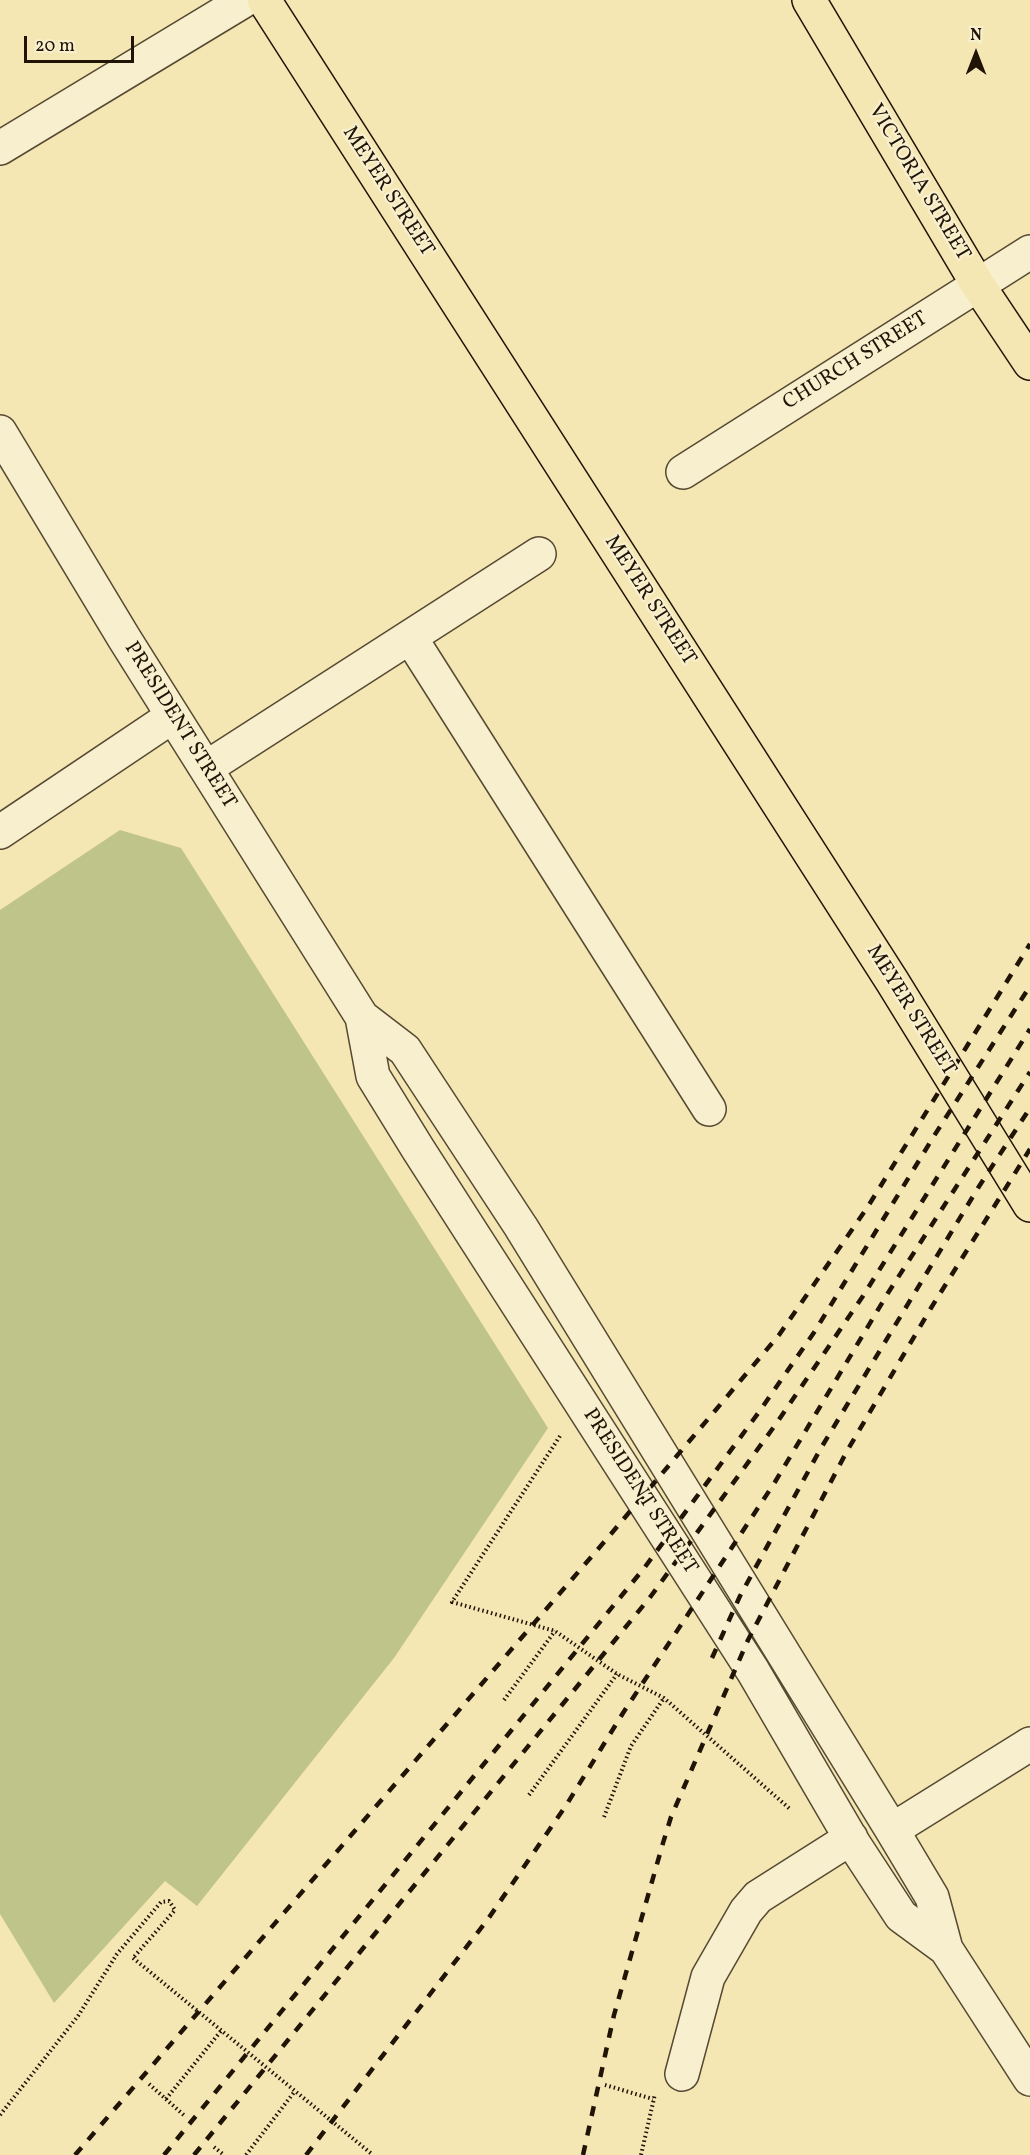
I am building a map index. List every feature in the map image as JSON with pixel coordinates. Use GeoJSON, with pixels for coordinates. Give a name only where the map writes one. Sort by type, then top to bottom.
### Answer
{"type":"FeatureCollection","features":[{"type":"Feature","properties":{"kind":"main road","name":"MEYER STREET"},"geometry":{"type":"LineString","coordinates":[[264,0],[892,981],[1030,1205]]}},
{"type":"Feature","properties":{"kind":"main road","name":"VICTORIA STREET"},"geometry":{"type":"LineString","coordinates":[[810,0],[978,285],[1030,363]]}},
{"type":"Feature","properties":{"kind":"street"},"geometry":{"type":"LineString","coordinates":[[0,148],[244,0]]}},
{"type":"Feature","properties":{"kind":"street","name":"CHURCH STREET"},"geometry":{"type":"LineString","coordinates":[[683,472],[1030,252]]}},
{"type":"Feature","properties":{"kind":"street","name":"PRESIDENT STREET"},"geometry":{"type":"LineString","coordinates":[[0,432],[173,716],[362,1017],[405,1050],[502,1198],[892,1830],[932,1897],[945,1949],[1030,2079]]}},
{"type":"Feature","properties":{"kind":"street"},"geometry":{"type":"LineString","coordinates":[[206,768],[539,554]]}},
{"type":"Feature","properties":{"kind":"street"},"geometry":{"type":"LineString","coordinates":[[410,637],[709,1109]]}},
{"type":"Feature","properties":{"kind":"street"},"geometry":{"type":"LineString","coordinates":[[0,832],[173,716]]}},
{"type":"Feature","properties":{"kind":"street","name":"PRESIDENT STREET"},"geometry":{"type":"LineString","coordinates":[[362,1017],[373,1076],[753,1671],[851,1838],[901,1916],[945,1949]]}},
{"type":"Feature","properties":{"kind":"street"},"geometry":{"type":"LineString","coordinates":[[892,1830],[1030,1744]]}},
{"type":"Feature","properties":{"kind":"street"},"geometry":{"type":"LineString","coordinates":[[682,2074],[708,1977],[746,1911],[758,1897],[851,1838]]}},
{"type":"Feature","properties":{"kind":"path"},"geometry":{"type":"LineString","coordinates":[[562,1432],[452,1602],[555,1631],[617,1674],[664,1698],[795,1813],[827,1798]]}},
{"type":"Feature","properties":{"kind":"path"},"geometry":{"type":"LineString","coordinates":[[504,1700],[555,1631]]}},
{"type":"Feature","properties":{"kind":"path"},"geometry":{"type":"LineString","coordinates":[[529,1796],[617,1674]]}},
{"type":"Feature","properties":{"kind":"path"},"geometry":{"type":"LineString","coordinates":[[604,1817],[631,1746],[664,1698]]}},
{"type":"Feature","properties":{"kind":"path"},"geometry":{"type":"LineString","coordinates":[[0,2115],[78,2016],[117,1954],[163,1900],[169,1901],[174,1906],[169,1917],[133,1958],[373,2155]]}},
{"type":"Feature","properties":{"kind":"path"},"geometry":{"type":"LineString","coordinates":[[166,2099],[221,2031]]}},
{"type":"Feature","properties":{"kind":"path"},"geometry":{"type":"LineString","coordinates":[[641,2155],[653,2099],[663,2071],[682,2074]]}},
{"type":"Feature","properties":{"kind":"path"},"geometry":{"type":"LineString","coordinates":[[149,2084],[186,2117]]}},
{"type":"Feature","properties":{"kind":"path"},"geometry":{"type":"LineString","coordinates":[[605,2085],[653,2099]]}},
{"type":"Feature","properties":{"kind":"path"},"geometry":{"type":"LineString","coordinates":[[246,2155],[295,2091]]}},
{"type":"Feature","properties":{"kind":"path"},"geometry":{"type":"LineString","coordinates":[[214,2147],[224,2155]]}},
{"type":"Feature","properties":{"kind":"green space"},"geometry":{"type":"Polygon","coordinates":[[[120,830],[181,848],[548,1428],[394,1658],[197,1906],[165,1881],[54,2003],[0,1914],[0,910],[120,830]]]}},
{"type":"Feature","properties":{"kind":"railway"},"geometry":{"type":"LineString","coordinates":[[75,2155],[605,1541],[779,1335],[867,1208],[1030,944]]}},
{"type":"Feature","properties":{"kind":"railway"},"geometry":{"type":"LineString","coordinates":[[164,2155],[645,1567],[759,1412],[815,1331],[934,1136],[1030,986]]}},
{"type":"Feature","properties":{"kind":"railway"},"geometry":{"type":"LineString","coordinates":[[194,2155],[651,1596],[776,1424],[863,1296],[1030,1029]]}},
{"type":"Feature","properties":{"kind":"railway"},"geometry":{"type":"LineString","coordinates":[[306,2155],[488,1919],[567,1804],[623,1713],[775,1482],[888,1293],[1030,1072]]}},
{"type":"Feature","properties":{"kind":"railway"},"geometry":{"type":"LineString","coordinates":[[712,1658],[740,1596],[821,1448],[978,1188],[1030,1108]]}},
{"type":"Feature","properties":{"kind":"railway"},"geometry":{"type":"LineString","coordinates":[[583,2155],[614,2015],[671,1817],[748,1640],[847,1451],[931,1308],[1030,1149]]}}]}
